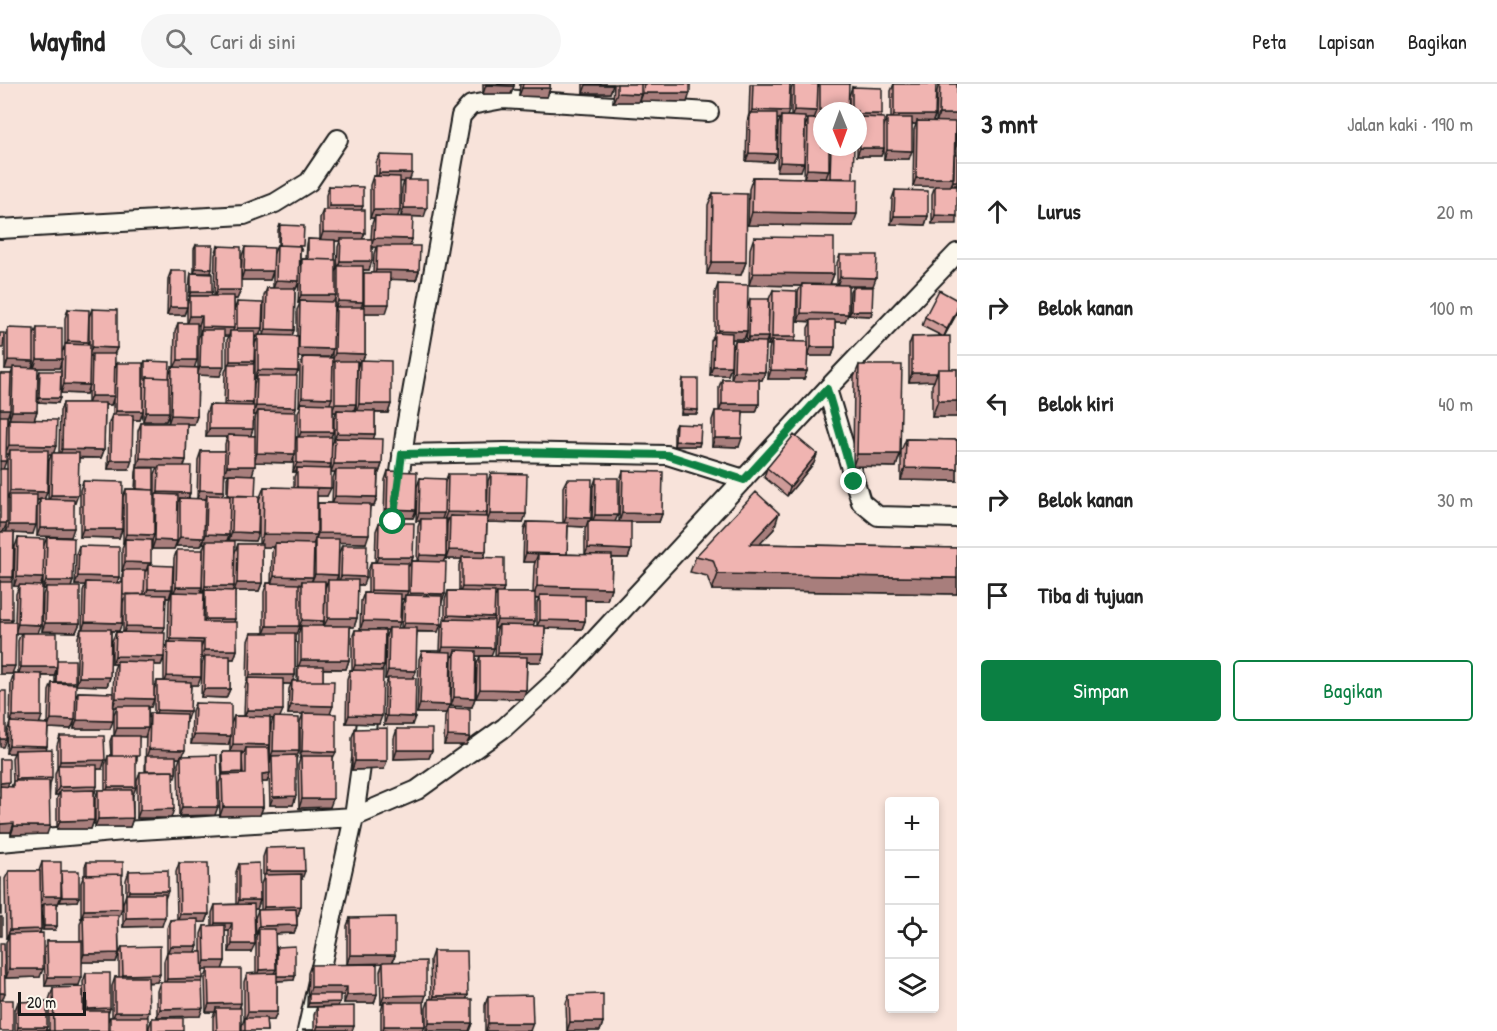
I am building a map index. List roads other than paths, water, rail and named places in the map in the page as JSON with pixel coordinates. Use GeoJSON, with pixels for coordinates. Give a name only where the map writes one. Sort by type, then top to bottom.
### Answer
{"type":"FeatureCollection","features":[{"type":"Feature","properties":{"kind":"street"},"geometry":{"type":"LineString","coordinates":[[387,571],[402,454],[461,116],[471,105],[503,99],[709,112]]}},
{"type":"Feature","properties":{"kind":"street"},"geometry":{"type":"LineString","coordinates":[[0,229],[244,215],[275,203],[309,182],[338,140]]}},
{"type":"Feature","properties":{"kind":"street"},"geometry":{"type":"LineString","coordinates":[[0,842],[124,831],[354,817],[417,790],[505,727],[567,670],[827,389],[957,253]]}},
{"type":"Feature","properties":{"kind":"street"},"geometry":{"type":"LineString","coordinates":[[827,389],[861,502],[868,510],[879,516],[957,518]]}},
{"type":"Feature","properties":{"kind":"street"},"geometry":{"type":"LineString","coordinates":[[402,454],[505,452],[667,455],[744,480]]}},
{"type":"Feature","properties":{"kind":"street"},"geometry":{"type":"LineString","coordinates":[[307,1031],[354,817],[371,688]]}}]}
